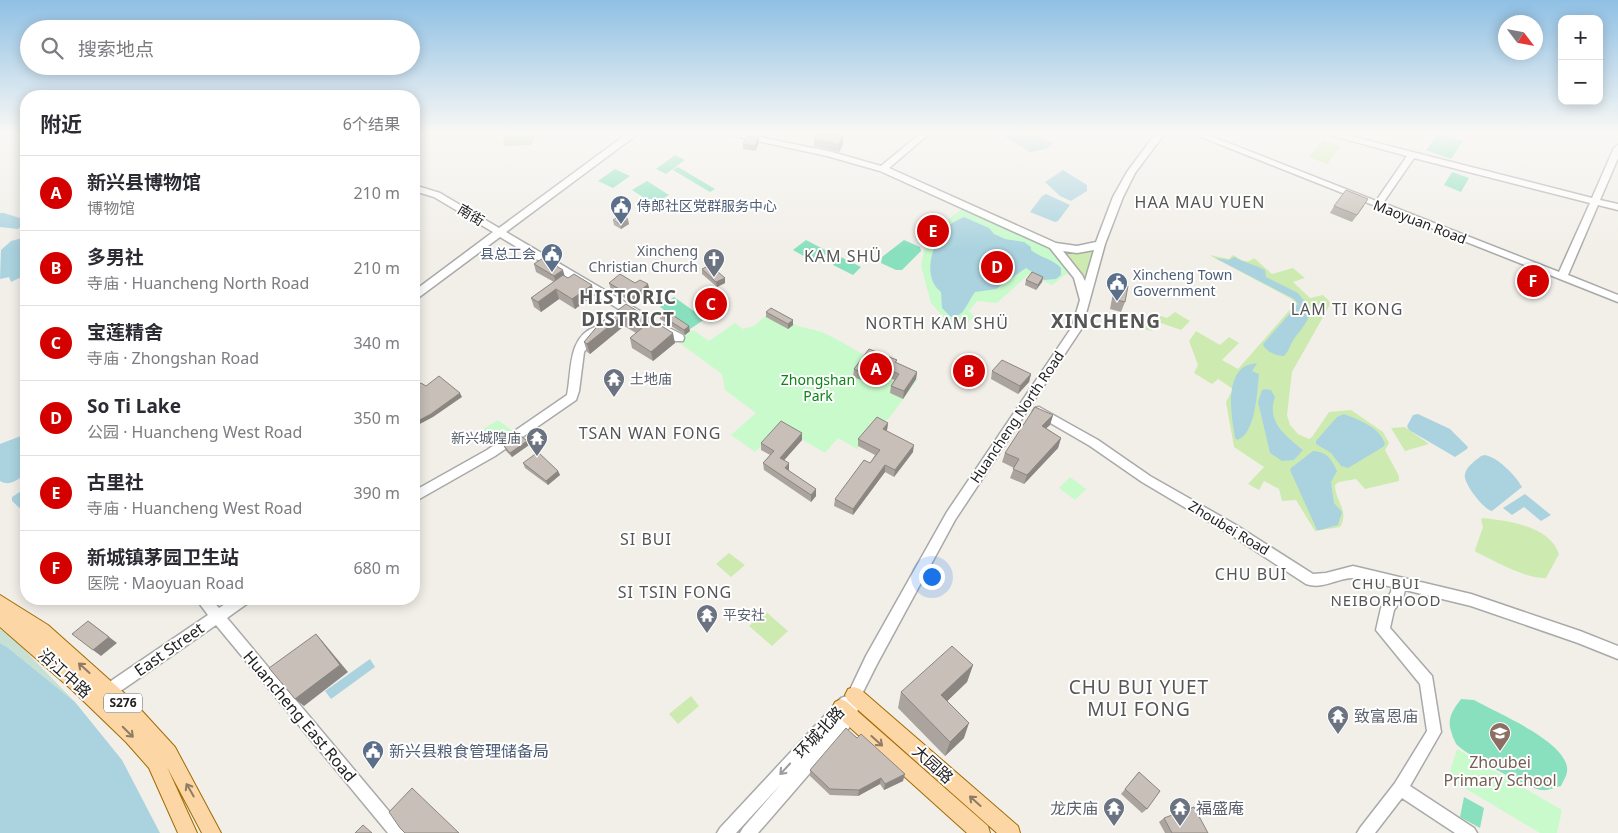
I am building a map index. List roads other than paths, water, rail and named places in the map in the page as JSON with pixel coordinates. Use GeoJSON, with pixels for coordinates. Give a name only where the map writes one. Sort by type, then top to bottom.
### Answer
{"type":"FeatureCollection","features":[{"type":"Feature","properties":{"kind":"main road","name":"S276"},"geometry":{"type":"LineString","coordinates":[[0,602],[42,630],[110,690],[169,754],[212,833]]}},
{"type":"Feature","properties":{"kind":"main road","name":"沿江中路"},"geometry":{"type":"LineString","coordinates":[[0,618],[15,628],[132,736],[154,762],[188,833]]}},
{"type":"Feature","properties":{"kind":"main road","name":"大园路"},"geometry":{"type":"LineString","coordinates":[[854,695],[1011,833]]}},
{"type":"Feature","properties":{"kind":"main road","name":"大园路"},"geometry":{"type":"LineString","coordinates":[[845,712],[980,833]]}},
{"type":"Feature","properties":{"kind":"street"},"geometry":{"type":"LineString","coordinates":[[420,292],[581,172]]}},
{"type":"Feature","properties":{"kind":"street"},"geometry":{"type":"LineString","coordinates":[[889,172],[1053,246],[1073,250],[1087,250],[1100,244]]}},
{"type":"Feature","properties":{"kind":"street","name":"Huancheng North Road"},"geometry":{"type":"LineString","coordinates":[[854,695],[951,516],[1077,328],[1100,244],[1118,197],[1131,172]]}},
{"type":"Feature","properties":{"kind":"street","name":"Maoyuan Road"},"geometry":{"type":"LineString","coordinates":[[1294,172],[1618,299]]}},
{"type":"Feature","properties":{"kind":"street"},"geometry":{"type":"LineString","coordinates":[[1378,205],[1401,172]]}},
{"type":"Feature","properties":{"kind":"street"},"geometry":{"type":"LineString","coordinates":[[1479,172],[1618,207]]}},
{"type":"Feature","properties":{"kind":"street"},"geometry":{"type":"LineString","coordinates":[[1562,277],[1608,172]]}},
{"type":"Feature","properties":{"kind":"street","name":"南街"},"geometry":{"type":"LineString","coordinates":[[420,190],[437,195],[623,311],[646,319],[679,338]]}},
{"type":"Feature","properties":{"kind":"street"},"geometry":{"type":"LineString","coordinates":[[1053,246],[1079,277],[1084,299]]}},
{"type":"Feature","properties":{"kind":"street"},"geometry":{"type":"LineString","coordinates":[[420,494],[491,453],[572,397],[575,386],[577,359],[581,345],[604,324]]}},
{"type":"Feature","properties":{"kind":"street","name":"Zhoubei Road"},"geometry":{"type":"LineString","coordinates":[[1027,404],[1094,443],[1146,479],[1232,529],[1311,580],[1326,579],[1353,572],[1471,600],[1580,637],[1618,653]]}},
{"type":"Feature","properties":{"kind":"street"},"geometry":{"type":"LineString","coordinates":[[1365,833],[1400,788],[1434,732],[1427,681],[1383,630],[1388,608],[1398,594],[1398,583]]}},
{"type":"Feature","properties":{"kind":"street","name":"Huancheng East Road"},"geometry":{"type":"LineString","coordinates":[[208,605],[398,833]]}},
{"type":"Feature","properties":{"kind":"street","name":"East Street"},"geometry":{"type":"LineString","coordinates":[[95,700],[233,605]]}},
{"type":"Feature","properties":{"kind":"street","name":"环城北路"},"geometry":{"type":"LineString","coordinates":[[748,833],[845,712],[854,695]]}},
{"type":"Feature","properties":{"kind":"street","name":"环城北路"},"geometry":{"type":"LineString","coordinates":[[725,833],[845,712]]}},
{"type":"Feature","properties":{"kind":"street"},"geometry":{"type":"LineString","coordinates":[[1400,788],[1469,833]]}},
{"type":"Feature","properties":{"kind":"water"},"geometry":{"type":"Polygon","coordinates":[[[1060,172],[1066,172],[1087,185],[1087,191],[1071,201],[1060,196],[1045,182],[1060,172]]]}},
{"type":"Feature","properties":{"kind":"water"},"geometry":{"type":"Polygon","coordinates":[[[1046,194],[1070,205],[1058,221],[1055,222],[1030,212],[1042,196],[1046,194]]]}},
{"type":"Feature","properties":{"kind":"water"},"geometry":{"type":"Polygon","coordinates":[[[0,213],[20,218],[20,227],[18,229],[0,227],[0,213]]]}},
{"type":"Feature","properties":{"kind":"water"},"geometry":{"type":"Polygon","coordinates":[[[964,217],[989,228],[994,234],[1005,239],[1024,242],[1035,253],[1058,265],[1061,268],[1061,275],[1056,279],[1044,280],[1026,268],[996,289],[975,292],[962,312],[955,317],[951,317],[942,308],[941,292],[935,286],[932,279],[930,264],[934,247],[943,230],[948,225],[964,217]]]}},
{"type":"Feature","properties":{"kind":"water"},"geometry":{"type":"Polygon","coordinates":[[[20,239],[20,278],[11,282],[9,277],[0,279],[1,250],[11,241],[20,239]]]}},
{"type":"Feature","properties":{"kind":"water"},"geometry":{"type":"Polygon","coordinates":[[[1234,257],[1265,270],[1266,277],[1298,293],[1309,307],[1307,320],[1284,356],[1271,353],[1263,344],[1298,304],[1294,299],[1215,258],[1229,260],[1234,257]]]}},
{"type":"Feature","properties":{"kind":"water"},"geometry":{"type":"Polygon","coordinates":[[[1257,363],[1252,371],[1259,374],[1252,421],[1248,430],[1237,440],[1235,438],[1231,411],[1233,383],[1242,368],[1257,363]]]}},
{"type":"Feature","properties":{"kind":"water"},"geometry":{"type":"Polygon","coordinates":[[[1262,390],[1271,390],[1275,397],[1273,414],[1279,428],[1303,450],[1294,460],[1282,461],[1270,453],[1258,402],[1262,390]]]}},
{"type":"Feature","properties":{"kind":"water"},"geometry":{"type":"Polygon","coordinates":[[[1344,414],[1374,429],[1379,433],[1385,444],[1348,468],[1341,466],[1331,453],[1316,444],[1316,441],[1337,417],[1344,414]]]}},
{"type":"Feature","properties":{"kind":"water"},"geometry":{"type":"Polygon","coordinates":[[[1418,414],[1450,429],[1468,447],[1467,449],[1455,457],[1409,430],[1407,426],[1413,415],[1418,414]]]}},
{"type":"Feature","properties":{"kind":"water"},"geometry":{"type":"Polygon","coordinates":[[[20,436],[20,478],[11,483],[0,481],[0,444],[20,436]]]}},
{"type":"Feature","properties":{"kind":"water"},"geometry":{"type":"Polygon","coordinates":[[[1313,451],[1326,455],[1337,471],[1331,482],[1334,503],[1342,512],[1338,525],[1320,530],[1317,530],[1290,470],[1313,451]]]}},
{"type":"Feature","properties":{"kind":"water"},"geometry":{"type":"Polygon","coordinates":[[[1485,455],[1496,460],[1506,468],[1522,487],[1492,511],[1484,506],[1474,495],[1465,478],[1469,466],[1485,455]]]}},
{"type":"Feature","properties":{"kind":"water"},"geometry":{"type":"Polygon","coordinates":[[[20,492],[20,508],[12,501],[12,497],[20,492]]]}},
{"type":"Feature","properties":{"kind":"water"},"geometry":{"type":"Polygon","coordinates":[[[1525,494],[1551,515],[1541,521],[1524,507],[1512,515],[1503,508],[1525,494]]]}},
{"type":"Feature","properties":{"kind":"water"},"geometry":{"type":"Polygon","coordinates":[[[0,643],[75,702],[122,760],[160,833],[0,833],[0,643]]]}},
{"type":"Feature","properties":{"kind":"water"},"geometry":{"type":"Polygon","coordinates":[[[370,659],[375,667],[331,699],[325,691],[370,659]]]}},
{"type":"Feature","properties":{"kind":"place","name":"侍郎社区党群服务中心"},"geometry":{"type":"Point","coordinates":[621,225]}},
{"type":"Feature","properties":{"kind":"place","name":"古里社"},"geometry":{"type":"Point","coordinates":[933,231]}},
{"type":"Feature","properties":{"kind":"place","name":"So Ti Lake"},"geometry":{"type":"Point","coordinates":[997,267]}},
{"type":"Feature","properties":{"kind":"place","name":"县总工会"},"geometry":{"type":"Point","coordinates":[552,273]}},
{"type":"Feature","properties":{"kind":"place","name":"Xincheng Christian Church"},"geometry":{"type":"Point","coordinates":[714,278]}},
{"type":"Feature","properties":{"kind":"place","name":"新城镇茅园卫生站"},"geometry":{"type":"Point","coordinates":[1533,281]}},
{"type":"Feature","properties":{"kind":"place","name":"Xincheng Town Government"},"geometry":{"type":"Point","coordinates":[1117,302]}},
{"type":"Feature","properties":{"kind":"place","name":"宝莲精舍"},"geometry":{"type":"Point","coordinates":[711,304]}},
{"type":"Feature","properties":{"kind":"place","name":"新兴县博物馆"},"geometry":{"type":"Point","coordinates":[876,369]}},
{"type":"Feature","properties":{"kind":"place","name":"多男社"},"geometry":{"type":"Point","coordinates":[969,371]}},
{"type":"Feature","properties":{"kind":"place","name":"土地庙"},"geometry":{"type":"Point","coordinates":[614,398]}},
{"type":"Feature","properties":{"kind":"place","name":"新兴城隍庙"},"geometry":{"type":"Point","coordinates":[537,457]}},
{"type":"Feature","properties":{"kind":"place","name":"平安社"},"geometry":{"type":"Point","coordinates":[707,634]}},
{"type":"Feature","properties":{"kind":"place","name":"致富恩庙"},"geometry":{"type":"Point","coordinates":[1338,735]}},
{"type":"Feature","properties":{"kind":"place","name":"Zhoubei Primary School"},"geometry":{"type":"Point","coordinates":[1500,752]}},
{"type":"Feature","properties":{"kind":"place","name":"新兴县粮食管理储备局"},"geometry":{"type":"Point","coordinates":[373,770]}},
{"type":"Feature","properties":{"kind":"place","name":"龙庆庙"},"geometry":{"type":"Point","coordinates":[1114,827]}},
{"type":"Feature","properties":{"kind":"place","name":"福盛庵"},"geometry":{"type":"Point","coordinates":[1180,827]}},
{"type":"Feature","properties":{"kind":"district","name":"HAA MAU YUEN"},"geometry":{"type":"Point","coordinates":[1200,202]}},
{"type":"Feature","properties":{"kind":"district","name":"KAM SHÜ"},"geometry":{"type":"Point","coordinates":[843,256]}},
{"type":"Feature","properties":{"kind":"district","name":"HISTORIC DISTRICT"},"geometry":{"type":"Point","coordinates":[628,308]}},
{"type":"Feature","properties":{"kind":"district","name":"LAM TI KONG"},"geometry":{"type":"Point","coordinates":[1347,309]}},
{"type":"Feature","properties":{"kind":"district","name":"XINCHENG"},"geometry":{"type":"Point","coordinates":[1106,321]}},
{"type":"Feature","properties":{"kind":"district","name":"NORTH KAM SHÜ"},"geometry":{"type":"Point","coordinates":[937,323]}},
{"type":"Feature","properties":{"kind":"district","name":"TSAN WAN FONG"},"geometry":{"type":"Point","coordinates":[650,433]}},
{"type":"Feature","properties":{"kind":"district","name":"SI BUI"},"geometry":{"type":"Point","coordinates":[646,539]}},
{"type":"Feature","properties":{"kind":"district","name":"CHU BUI"},"geometry":{"type":"Point","coordinates":[1251,574]}},
{"type":"Feature","properties":{"kind":"district","name":"SI TSIN FONG"},"geometry":{"type":"Point","coordinates":[675,592]}},
{"type":"Feature","properties":{"kind":"district","name":"CHU BUI NEIBORHOOD"},"geometry":{"type":"Point","coordinates":[1386,592]}},
{"type":"Feature","properties":{"kind":"district","name":"CHU BUI YUET MUI FONG"},"geometry":{"type":"Point","coordinates":[1139,698]}},
{"type":"Feature","properties":{"kind":"park label","name":"Zhongshan Park"},"geometry":{"type":"Point","coordinates":[818,388]}}]}
